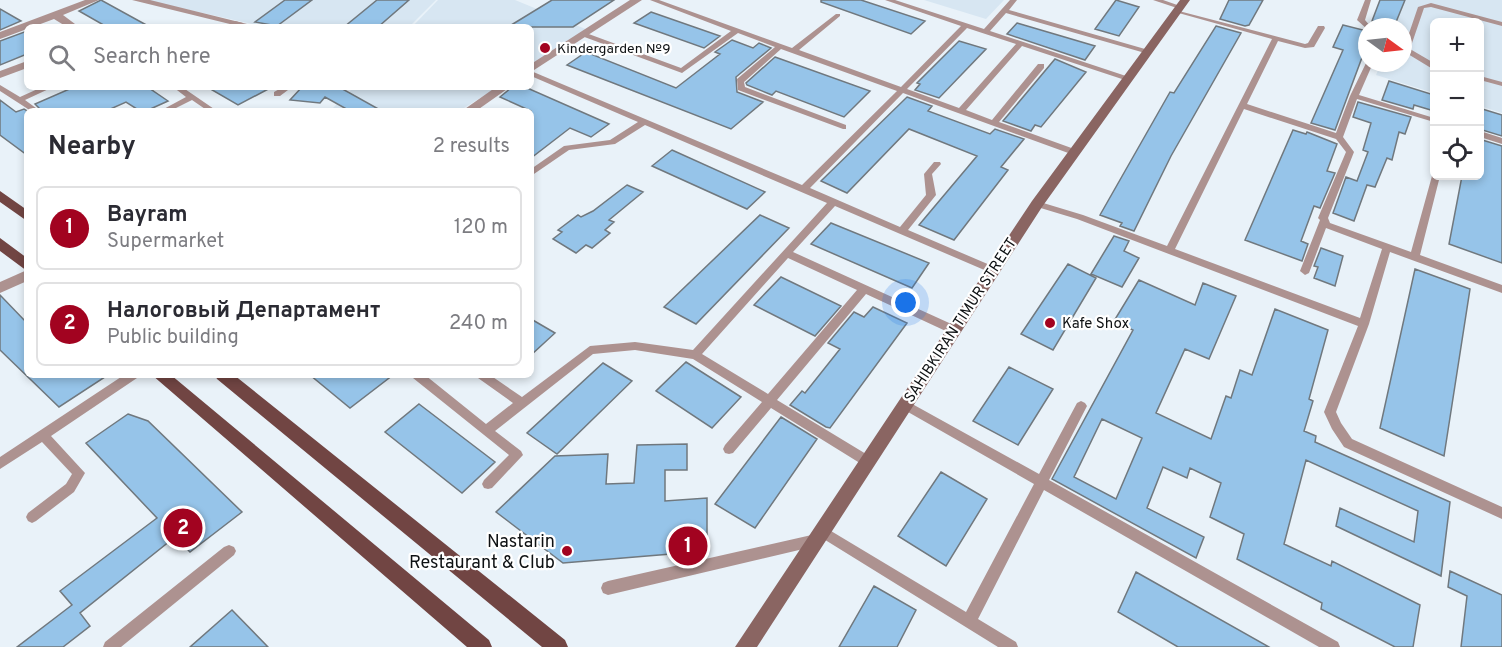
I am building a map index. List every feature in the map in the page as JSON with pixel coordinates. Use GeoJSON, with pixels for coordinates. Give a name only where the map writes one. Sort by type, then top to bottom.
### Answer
{"type":"FeatureCollection","features":[{"type":"Feature","properties":{"kind":"main road","name":"SAHIBKIRAN TIMUR STREET"},"geometry":{"type":"LineString","coordinates":[[745,647],[1037,204],[1181,6]]}},
{"type":"Feature","properties":{"kind":"main road"},"geometry":{"type":"LineString","coordinates":[[0,195],[24,215]]}},
{"type":"Feature","properties":{"kind":"main road"},"geometry":{"type":"LineString","coordinates":[[0,243],[24,263]]}},
{"type":"Feature","properties":{"kind":"main road"},"geometry":{"type":"LineString","coordinates":[[164,378],[482,647]]}},
{"type":"Feature","properties":{"kind":"main road"},"geometry":{"type":"LineString","coordinates":[[226,378],[558,647]]}},
{"type":"Feature","properties":{"kind":"street"},"geometry":{"type":"LineString","coordinates":[[31,24],[94,0]]}},
{"type":"Feature","properties":{"kind":"street"},"geometry":{"type":"LineString","coordinates":[[137,0],[231,24]]}},
{"type":"Feature","properties":{"kind":"street"},"geometry":{"type":"LineString","coordinates":[[534,68],[637,0]]}},
{"type":"Feature","properties":{"kind":"street"},"geometry":{"type":"LineString","coordinates":[[55,15],[69,24]]}},
{"type":"Feature","properties":{"kind":"street"},"geometry":{"type":"LineString","coordinates":[[0,36],[24,27]]}},
{"type":"Feature","properties":{"kind":"street"},"geometry":{"type":"LineString","coordinates":[[0,75],[24,65]]}},
{"type":"Feature","properties":{"kind":"street"},"geometry":{"type":"LineString","coordinates":[[472,108],[500,90]]}},
{"type":"Feature","properties":{"kind":"street"},"geometry":{"type":"LineString","coordinates":[[0,288],[24,276]]}},
{"type":"Feature","properties":{"kind":"lane"},"geometry":{"type":"LineString","coordinates":[[653,0],[1074,152]]}},
{"type":"Feature","properties":{"kind":"lane"},"geometry":{"type":"LineString","coordinates":[[888,0],[1128,78]]}},
{"type":"Feature","properties":{"kind":"lane"},"geometry":{"type":"LineString","coordinates":[[986,32],[1014,0]]}},
{"type":"Feature","properties":{"kind":"lane"},"geometry":{"type":"LineString","coordinates":[[1156,0],[1181,6],[1276,38],[1311,45],[1321,28]]}},
{"type":"Feature","properties":{"kind":"lane"},"geometry":{"type":"LineString","coordinates":[[1362,18],[1368,0]]}},
{"type":"Feature","properties":{"kind":"lane"},"geometry":{"type":"LineString","coordinates":[[1430,64],[1406,50],[1421,7],[1431,6],[1478,18]]}},
{"type":"Feature","properties":{"kind":"lane"},"geometry":{"type":"LineString","coordinates":[[1005,11],[1148,51]]}},
{"type":"Feature","properties":{"kind":"lane"},"geometry":{"type":"LineString","coordinates":[[794,50],[838,15]]}},
{"type":"Feature","properties":{"kind":"lane"},"geometry":{"type":"LineString","coordinates":[[1484,19],[1502,24]]}},
{"type":"Feature","properties":{"kind":"lane"},"geometry":{"type":"LineString","coordinates":[[804,189],[966,25]]}},
{"type":"Feature","properties":{"kind":"lane"},"geometry":{"type":"LineString","coordinates":[[583,35],[681,71],[737,30]]}},
{"type":"Feature","properties":{"kind":"lane"},"geometry":{"type":"LineString","coordinates":[[1169,252],[1276,38]]}},
{"type":"Feature","properties":{"kind":"lane"},"geometry":{"type":"LineString","coordinates":[[961,111],[1021,43]]}},
{"type":"Feature","properties":{"kind":"lane"},"geometry":{"type":"LineString","coordinates":[[781,45],[740,81],[741,88],[843,128]]}},
{"type":"Feature","properties":{"kind":"lane"},"geometry":{"type":"LineString","coordinates":[[994,123],[1041,66]]}},
{"type":"Feature","properties":{"kind":"lane"},"geometry":{"type":"LineString","coordinates":[[534,71],[643,122],[993,270]]}},
{"type":"Feature","properties":{"kind":"lane"},"geometry":{"type":"LineString","coordinates":[[1339,137],[1365,72]]}},
{"type":"Feature","properties":{"kind":"lane"},"geometry":{"type":"LineString","coordinates":[[1484,79],[1502,84]]}},
{"type":"Feature","properties":{"kind":"lane"},"geometry":{"type":"LineString","coordinates":[[0,87],[31,108]]}},
{"type":"Feature","properties":{"kind":"lane"},"geometry":{"type":"LineString","coordinates":[[19,100],[42,90]]}},
{"type":"Feature","properties":{"kind":"lane"},"geometry":{"type":"LineString","coordinates":[[181,90],[208,108]]}},
{"type":"Feature","properties":{"kind":"lane"},"geometry":{"type":"LineString","coordinates":[[277,94],[283,90]]}},
{"type":"Feature","properties":{"kind":"lane"},"geometry":{"type":"LineString","coordinates":[[1354,96],[1430,119]]}},
{"type":"Feature","properties":{"kind":"lane"},"geometry":{"type":"LineString","coordinates":[[170,108],[192,98]]}},
{"type":"Feature","properties":{"kind":"lane"},"geometry":{"type":"LineString","coordinates":[[1241,105],[1339,137],[1350,152],[1305,271]]}},
{"type":"Feature","properties":{"kind":"lane"},"geometry":{"type":"LineString","coordinates":[[534,170],[567,148],[612,142],[643,122]]}},
{"type":"Feature","properties":{"kind":"lane"},"geometry":{"type":"LineString","coordinates":[[1484,136],[1502,141]]}},
{"type":"Feature","properties":{"kind":"lane"},"geometry":{"type":"LineString","coordinates":[[903,230],[931,195],[928,174],[937,164]]}},
{"type":"Feature","properties":{"kind":"lane"},"geometry":{"type":"LineString","coordinates":[[1415,257],[1435,180]]}},
{"type":"Feature","properties":{"kind":"lane"},"geometry":{"type":"LineString","coordinates":[[695,355],[834,201]]}},
{"type":"Feature","properties":{"kind":"lane"},"geometry":{"type":"LineString","coordinates":[[1037,204],[1364,324]]}},
{"type":"Feature","properties":{"kind":"lane"},"geometry":{"type":"LineString","coordinates":[[1324,221],[1387,247],[1502,289]]}},
{"type":"Feature","properties":{"kind":"lane"},"geometry":{"type":"LineString","coordinates":[[1387,247],[1364,324],[1330,412],[1336,426],[1348,443],[1502,513]]}},
{"type":"Feature","properties":{"kind":"lane"},"geometry":{"type":"LineString","coordinates":[[788,254],[954,330]]}},
{"type":"Feature","properties":{"kind":"lane"},"geometry":{"type":"LineString","coordinates":[[729,449],[863,290]]}},
{"type":"Feature","properties":{"kind":"lane"},"geometry":{"type":"LineString","coordinates":[[487,430],[590,350],[635,346],[695,355],[867,461]]}},
{"type":"Feature","properties":{"kind":"lane"},"geometry":{"type":"LineString","coordinates":[[0,464],[128,378]]}},
{"type":"Feature","properties":{"kind":"lane"},"geometry":{"type":"LineString","coordinates":[[421,378],[518,455],[488,484]]}},
{"type":"Feature","properties":{"kind":"lane"},"geometry":{"type":"LineString","coordinates":[[486,378],[522,403]]}},
{"type":"Feature","properties":{"kind":"lane"},"geometry":{"type":"LineString","coordinates":[[905,405],[1334,647]]}},
{"type":"Feature","properties":{"kind":"lane"},"geometry":{"type":"LineString","coordinates":[[969,621],[1081,406]]}},
{"type":"Feature","properties":{"kind":"lane"},"geometry":{"type":"LineString","coordinates":[[32,517],[70,488],[80,472],[43,435]]}},
{"type":"Feature","properties":{"kind":"lane"},"geometry":{"type":"LineString","coordinates":[[608,588],[819,536],[1011,647]]}},
{"type":"Feature","properties":{"kind":"lane"},"geometry":{"type":"LineString","coordinates":[[110,647],[229,551]]}},
{"type":"Feature","properties":{"kind":"shaded area"},"geometry":{"type":"Polygon","coordinates":[[[144,0],[436,0],[412,24],[252,24],[144,0]]]}},
{"type":"Feature","properties":{"kind":"shaded area","name":"Kindergarden №9"},"geometry":{"type":"Polygon","coordinates":[[[438,0],[515,0],[588,30],[534,64],[534,24],[415,24],[438,0]]]}},
{"type":"Feature","properties":{"kind":"shaded area"},"geometry":{"type":"Polygon","coordinates":[[[924,0],[1004,0],[986,19],[924,0]]]}},
{"type":"Feature","properties":{"kind":"shaded area"},"geometry":{"type":"Polygon","coordinates":[[[1405,0],[1502,0],[1502,113],[1484,107],[1484,18],[1430,18],[1430,92],[1376,75],[1377,72],[1412,72],[1412,18],[1398,18],[1405,0]]]}},
{"type":"Feature","properties":{"kind":"shaded area"},"geometry":{"type":"Polygon","coordinates":[[[351,90],[493,90],[464,108],[333,108],[351,90]]]}},
{"type":"Feature","properties":{"kind":"building"},"geometry":{"type":"Polygon","coordinates":[[[101,0],[145,24],[102,24],[79,11],[101,0]]]}},
{"type":"Feature","properties":{"kind":"building"},"geometry":{"type":"Polygon","coordinates":[[[285,0],[312,0],[280,24],[255,22],[285,0]]]}},
{"type":"Feature","properties":{"kind":"building"},"geometry":{"type":"Polygon","coordinates":[[[377,0],[409,0],[381,24],[348,24],[377,0]]]}},
{"type":"Feature","properties":{"kind":"building"},"geometry":{"type":"Polygon","coordinates":[[[552,0],[614,0],[573,27],[534,27],[534,24],[513,24],[552,0]]]}},
{"type":"Feature","properties":{"kind":"building"},"geometry":{"type":"Polygon","coordinates":[[[821,0],[861,0],[925,21],[911,34],[821,2],[821,0]]]}},
{"type":"Feature","properties":{"kind":"building"},"geometry":{"type":"Polygon","coordinates":[[[1116,0],[1139,7],[1119,36],[1095,29],[1116,0]]]}},
{"type":"Feature","properties":{"kind":"building"},"geometry":{"type":"Polygon","coordinates":[[[1229,0],[1263,0],[1249,25],[1245,26],[1220,19],[1229,0]]]}},
{"type":"Feature","properties":{"kind":"building"},"geometry":{"type":"Polygon","coordinates":[[[1380,0],[1405,0],[1398,18],[1373,18],[1380,0]]]}},
{"type":"Feature","properties":{"kind":"building"},"geometry":{"type":"Polygon","coordinates":[[[0,9],[21,21],[0,30],[0,9]]]}},
{"type":"Feature","properties":{"kind":"building"},"geometry":{"type":"Polygon","coordinates":[[[651,12],[720,36],[704,48],[634,23],[651,12]]]}},
{"type":"Feature","properties":{"kind":"building"},"geometry":{"type":"Polygon","coordinates":[[[1017,23],[1095,46],[1085,60],[1007,34],[1017,23]]]}},
{"type":"Feature","properties":{"kind":"building"},"geometry":{"type":"Polygon","coordinates":[[[1343,25],[1358,29],[1358,68],[1335,130],[1311,123],[1343,50],[1333,47],[1343,25]]]}},
{"type":"Feature","properties":{"kind":"building"},"geometry":{"type":"Polygon","coordinates":[[[1216,26],[1241,33],[1171,156],[1134,231],[1120,226],[1122,223],[1100,215],[1170,92],[1174,93],[1216,26]]]}},
{"type":"Feature","properties":{"kind":"building"},"geometry":{"type":"Polygon","coordinates":[[[24,32],[24,55],[0,65],[0,41],[24,32]]]}},
{"type":"Feature","properties":{"kind":"building"},"geometry":{"type":"Polygon","coordinates":[[[732,40],[753,48],[759,43],[771,48],[736,77],[737,92],[763,102],[731,129],[567,65],[586,52],[676,88],[720,54],[715,52],[732,40]]]}},
{"type":"Feature","properties":{"kind":"building"},"geometry":{"type":"Polygon","coordinates":[[[959,41],[986,49],[939,98],[915,90],[920,84],[917,83],[959,41]]]}},
{"type":"Feature","properties":{"kind":"building"},"geometry":{"type":"Polygon","coordinates":[[[775,57],[870,91],[844,117],[776,91],[772,95],[747,85],[746,83],[775,57]]]}},
{"type":"Feature","properties":{"kind":"building"},"geometry":{"type":"Polygon","coordinates":[[[1055,59],[1086,72],[1041,127],[1035,125],[1031,131],[1003,121],[1055,59]]]}},
{"type":"Feature","properties":{"kind":"building"},"geometry":{"type":"Polygon","coordinates":[[[1389,81],[1430,94],[1430,110],[1414,105],[1413,109],[1382,100],[1389,81]]]}},
{"type":"Feature","properties":{"kind":"building"},"geometry":{"type":"Polygon","coordinates":[[[67,90],[152,90],[168,101],[153,108],[135,108],[126,102],[113,108],[39,108],[35,104],[67,90]]]}},
{"type":"Feature","properties":{"kind":"building"},"geometry":{"type":"Polygon","coordinates":[[[212,90],[266,90],[238,105],[212,90]]]}},
{"type":"Feature","properties":{"kind":"building"},"geometry":{"type":"Polygon","coordinates":[[[299,90],[344,90],[377,108],[345,108],[325,97],[320,103],[290,100],[299,90]]]}},
{"type":"Feature","properties":{"kind":"building"},"geometry":{"type":"Polygon","coordinates":[[[508,90],[532,90],[609,124],[591,137],[570,128],[534,156],[534,108],[524,108],[500,97],[508,90]]]}},
{"type":"Feature","properties":{"kind":"building"},"geometry":{"type":"Polygon","coordinates":[[[907,97],[932,106],[928,111],[990,134],[995,129],[1024,139],[1001,167],[1008,170],[954,240],[919,225],[977,156],[909,129],[847,193],[821,181],[907,97]]]}},
{"type":"Feature","properties":{"kind":"building"},"geometry":{"type":"Polygon","coordinates":[[[0,100],[16,112],[24,109],[24,153],[0,135],[0,100]]]}},
{"type":"Feature","properties":{"kind":"building"},"geometry":{"type":"Polygon","coordinates":[[[1358,102],[1411,117],[1405,134],[1399,132],[1392,160],[1387,158],[1375,187],[1367,185],[1354,221],[1333,213],[1346,177],[1357,181],[1368,152],[1363,150],[1371,123],[1353,117],[1358,102]]]}},
{"type":"Feature","properties":{"kind":"building"},"geometry":{"type":"Polygon","coordinates":[[[1484,110],[1502,115],[1502,136],[1484,131],[1484,110]]]}},
{"type":"Feature","properties":{"kind":"building"},"geometry":{"type":"Polygon","coordinates":[[[1293,130],[1306,134],[1307,132],[1337,144],[1327,171],[1335,173],[1320,208],[1314,206],[1301,241],[1308,244],[1302,261],[1245,240],[1293,130]]]}},
{"type":"Feature","properties":{"kind":"building"},"geometry":{"type":"Polygon","coordinates":[[[1484,141],[1502,146],[1502,263],[1449,244],[1461,180],[1484,180],[1484,141]]]}},
{"type":"Feature","properties":{"kind":"building"},"geometry":{"type":"Polygon","coordinates":[[[672,150],[765,192],[747,209],[652,166],[672,150]]]}},
{"type":"Feature","properties":{"kind":"building"},"geometry":{"type":"Polygon","coordinates":[[[627,185],[643,192],[609,220],[614,222],[605,230],[610,233],[592,248],[586,245],[576,253],[553,239],[562,232],[558,230],[578,215],[581,217],[593,211],[627,185]]]}},
{"type":"Feature","properties":{"kind":"building"},"geometry":{"type":"Polygon","coordinates":[[[760,215],[789,228],[696,324],[664,307],[760,215]]]}},
{"type":"Feature","properties":{"kind":"building"},"geometry":{"type":"Polygon","coordinates":[[[831,223],[929,263],[912,288],[811,244],[831,223]]]}},
{"type":"Feature","properties":{"kind":"building"},"geometry":{"type":"Polygon","coordinates":[[[1114,236],[1129,241],[1124,251],[1139,258],[1122,287],[1091,274],[1114,236]]]}},
{"type":"Feature","properties":{"kind":"building"},"geometry":{"type":"Polygon","coordinates":[[[1321,248],[1343,256],[1335,286],[1314,278],[1318,267],[1314,266],[1321,248]]]}},
{"type":"Feature","properties":{"kind":"building"},"geometry":{"type":"Polygon","coordinates":[[[1068,264],[1096,278],[1053,350],[1021,334],[1068,264]]]}},
{"type":"Feature","properties":{"kind":"building"},"geometry":{"type":"Polygon","coordinates":[[[1415,269],[1470,289],[1444,456],[1380,428],[1415,269]]]}},
{"type":"Feature","properties":{"kind":"building"},"geometry":{"type":"Polygon","coordinates":[[[781,277],[841,306],[815,336],[754,305],[781,277]]]}},
{"type":"Feature","properties":{"kind":"building"},"geometry":{"type":"Polygon","coordinates":[[[1139,280],[1195,305],[1203,283],[1236,296],[1209,359],[1185,349],[1156,413],[1211,439],[1226,396],[1231,398],[1240,370],[1252,375],[1275,309],[1328,330],[1309,399],[1313,401],[1304,431],[1316,436],[1315,442],[1450,502],[1441,576],[1336,526],[1340,508],[1414,542],[1418,511],[1306,460],[1284,544],[1331,566],[1332,561],[1420,605],[1413,647],[1395,647],[1321,609],[1322,603],[1237,559],[1244,534],[1210,517],[1221,483],[1190,468],[1187,478],[1163,467],[1147,508],[1204,537],[1196,558],[1052,479],[1133,330],[1114,321],[1139,280]],[[1102,419],[1074,477],[1116,499],[1142,438],[1102,419]]]}},
{"type":"Feature","properties":{"kind":"building"},"geometry":{"type":"Polygon","coordinates":[[[0,295],[24,320],[24,373],[0,350],[0,295]]]}},
{"type":"Feature","properties":{"kind":"building"},"geometry":{"type":"Polygon","coordinates":[[[873,307],[907,323],[830,428],[826,427],[790,405],[802,391],[805,393],[840,349],[828,343],[854,312],[864,317],[873,307]]]}},
{"type":"Feature","properties":{"kind":"building"},"geometry":{"type":"Polygon","coordinates":[[[534,321],[555,333],[534,352],[534,321]]]}},
{"type":"Feature","properties":{"kind":"building"},"geometry":{"type":"Polygon","coordinates":[[[686,362],[741,397],[712,428],[656,391],[686,362]]]}},
{"type":"Feature","properties":{"kind":"building"},"geometry":{"type":"Polygon","coordinates":[[[603,363],[632,381],[557,454],[527,433],[603,363]]]}},
{"type":"Feature","properties":{"kind":"building"},"geometry":{"type":"Polygon","coordinates":[[[1009,367],[1053,389],[1018,445],[973,421],[1009,367]]]}},
{"type":"Feature","properties":{"kind":"building"},"geometry":{"type":"Polygon","coordinates":[[[29,378],[103,378],[59,407],[29,378]]]}},
{"type":"Feature","properties":{"kind":"building"},"geometry":{"type":"Polygon","coordinates":[[[314,378],[389,378],[350,408],[314,378]]]}},
{"type":"Feature","properties":{"kind":"building"},"geometry":{"type":"Polygon","coordinates":[[[419,404],[495,462],[462,493],[385,432],[419,404]]]}},
{"type":"Feature","properties":{"kind":"building"},"geometry":{"type":"Polygon","coordinates":[[[128,414],[148,421],[242,512],[190,552],[175,537],[80,613],[90,626],[63,647],[17,647],[72,605],[60,591],[157,518],[86,443],[128,414]]]}},
{"type":"Feature","properties":{"kind":"building"},"geometry":{"type":"Polygon","coordinates":[[[781,417],[817,439],[755,528],[715,504],[781,417]]]}},
{"type":"Feature","properties":{"kind":"building"},"geometry":{"type":"Polygon","coordinates":[[[687,444],[687,470],[665,470],[665,501],[707,498],[707,551],[563,563],[496,512],[555,456],[608,454],[606,484],[634,483],[637,445],[687,444]]]}},
{"type":"Feature","properties":{"kind":"building"},"geometry":{"type":"Polygon","coordinates":[[[941,472],[987,499],[946,566],[898,536],[941,472]]]}},
{"type":"Feature","properties":{"kind":"building"},"geometry":{"type":"Polygon","coordinates":[[[1450,571],[1502,595],[1502,647],[1461,647],[1467,596],[1448,587],[1450,571]]]}},
{"type":"Feature","properties":{"kind":"building"},"geometry":{"type":"Polygon","coordinates":[[[1136,572],[1269,647],[1178,647],[1118,612],[1136,572]]]}},
{"type":"Feature","properties":{"kind":"building"},"geometry":{"type":"Polygon","coordinates":[[[874,586],[916,610],[897,647],[839,647],[874,586]]]}},
{"type":"Feature","properties":{"kind":"building"},"geometry":{"type":"Polygon","coordinates":[[[232,610],[268,647],[190,647],[232,610]]]}},
{"type":"Feature","properties":{"kind":"place","name":"Kindergarden №9"},"geometry":{"type":"Point","coordinates":[545,48]}},
{"type":"Feature","properties":{"kind":"place","name":"Kafe Shox"},"geometry":{"type":"Point","coordinates":[1050,323]}},
{"type":"Feature","properties":{"kind":"place","name":"Налоговый Департамент"},"geometry":{"type":"Point","coordinates":[183,528]}},
{"type":"Feature","properties":{"kind":"place","name":"Bayram"},"geometry":{"type":"Point","coordinates":[688,546]}},
{"type":"Feature","properties":{"kind":"place","name":"Nastarin Restaurant & Club"},"geometry":{"type":"Point","coordinates":[567,551]}}]}
